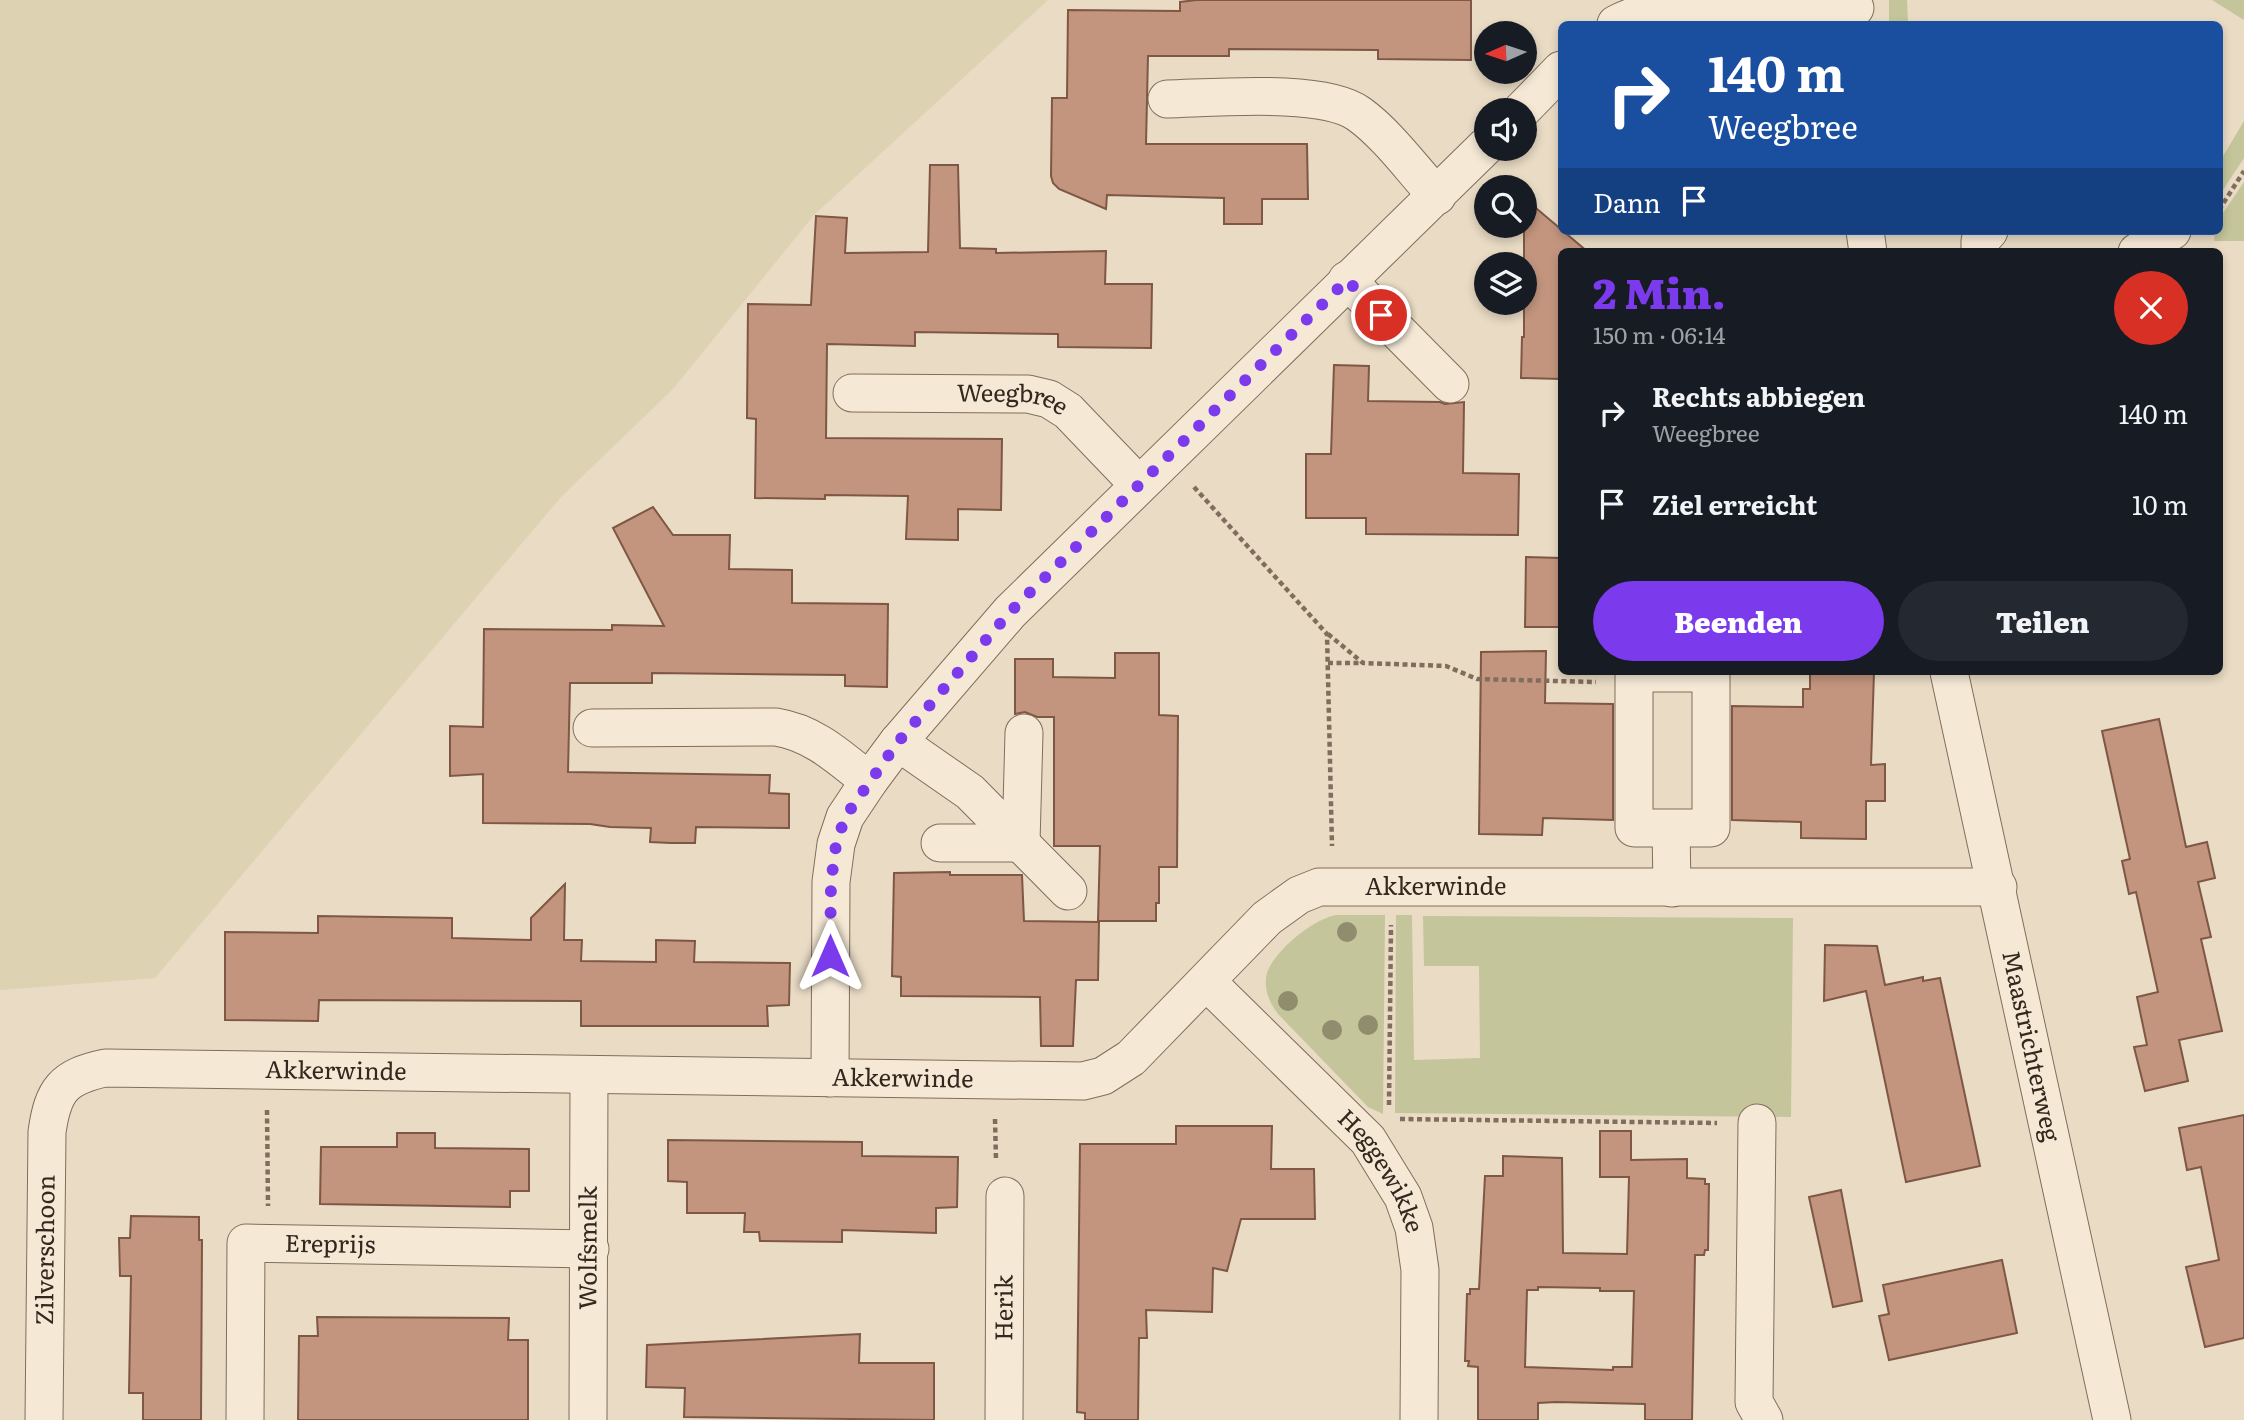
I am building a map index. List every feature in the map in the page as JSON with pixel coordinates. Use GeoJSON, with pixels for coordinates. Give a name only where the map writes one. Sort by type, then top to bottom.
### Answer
{"type":"FeatureCollection","features":[{"type":"Feature","properties":{"kind":"street"},"geometry":{"type":"LineString","coordinates":[[1626,14],[1707,4],[1855,11]]}},
{"type":"Feature","properties":{"kind":"street"},"geometry":{"type":"LineString","coordinates":[[1533,98],[1558,73]]}},
{"type":"Feature","properties":{"kind":"street"},"geometry":{"type":"LineString","coordinates":[[1167,99],[1309,98],[1336,102],[1357,112],[1373,126],[1437,196]]}},
{"type":"Feature","properties":{"kind":"street"},"geometry":{"type":"LineString","coordinates":[[830,1078],[832,869],[845,817],[869,781],[898,742],[1010,612],[1474,158]]}},
{"type":"Feature","properties":{"kind":"street"},"geometry":{"type":"LineString","coordinates":[[2142,248],[2165,235]]}},
{"type":"Feature","properties":{"kind":"street"},"geometry":{"type":"LineString","coordinates":[[1347,280],[1450,384]]}},
{"type":"Feature","properties":{"kind":"street","name":"Weegbree"},"geometry":{"type":"LineString","coordinates":[[852,394],[1028,394],[1049,399],[1068,411],[1138,484]]}},
{"type":"Feature","properties":{"kind":"street"},"geometry":{"type":"LineString","coordinates":[[1634,675],[1634,828],[1711,828],[1711,675]]}},
{"type":"Feature","properties":{"kind":"street","name":"Maastrichterweg"},"geometry":{"type":"LineString","coordinates":[[1950,675],[2112,1420]]}},
{"type":"Feature","properties":{"kind":"street"},"geometry":{"type":"LineString","coordinates":[[592,728],[792,729],[825,746],[869,781]]}},
{"type":"Feature","properties":{"kind":"street"},"geometry":{"type":"LineString","coordinates":[[1021,843],[1024,733]]}},
{"type":"Feature","properties":{"kind":"street"},"geometry":{"type":"LineString","coordinates":[[898,742],[970,792],[1068,891]]}},
{"type":"Feature","properties":{"kind":"street"},"geometry":{"type":"LineString","coordinates":[[970,792],[1023,791]]}},
{"type":"Feature","properties":{"kind":"street"},"geometry":{"type":"LineString","coordinates":[[1671,828],[1672,888]]}},
{"type":"Feature","properties":{"kind":"street"},"geometry":{"type":"LineString","coordinates":[[940,842],[1021,843]]}},
{"type":"Feature","properties":{"kind":"street","name":"Akkerwinde"},"geometry":{"type":"LineString","coordinates":[[62,1085],[81,1073],[105,1068],[1083,1081],[1103,1076],[1131,1058],[1267,918],[1299,895],[1319,887],[1997,887]]}},
{"type":"Feature","properties":{"kind":"street","name":"Heggewikke"},"geometry":{"type":"LineString","coordinates":[[1207,982],[1378,1129],[1414,1228],[1420,1270],[1419,1420]]}},
{"type":"Feature","properties":{"kind":"street","name":"Wolfsmelk"},"geometry":{"type":"LineString","coordinates":[[587,1420],[589,1076]]}},
{"type":"Feature","properties":{"kind":"street","name":"Zilverschoon"},"geometry":{"type":"LineString","coordinates":[[44,1420],[47,1132],[51,1106],[62,1085]]}},
{"type":"Feature","properties":{"kind":"street"},"geometry":{"type":"LineString","coordinates":[[1757,1123],[1754,1402],[1764,1420]]}},
{"type":"Feature","properties":{"kind":"street","name":"Herik"},"geometry":{"type":"LineString","coordinates":[[1004,1420],[1005,1196]]}},
{"type":"Feature","properties":{"kind":"street","name":"Ereprijs"},"geometry":{"type":"LineString","coordinates":[[245,1420],[246,1243],[590,1249]]}},
{"type":"Feature","properties":{"kind":"path"},"geometry":{"type":"LineString","coordinates":[[2223,204],[2244,171]]}},
{"type":"Feature","properties":{"kind":"path"},"geometry":{"type":"LineString","coordinates":[[1167,457],[1327,634],[1363,663]]}},
{"type":"Feature","properties":{"kind":"path"},"geometry":{"type":"LineString","coordinates":[[1327,634],[1333,886]]}},
{"type":"Feature","properties":{"kind":"path"},"geometry":{"type":"LineString","coordinates":[[1328,663],[1446,666],[1478,680],[1634,683]]}},
{"type":"Feature","properties":{"kind":"path"},"geometry":{"type":"LineString","coordinates":[[1391,886],[1378,1129],[1757,1123]]}},
{"type":"Feature","properties":{"kind":"path"},"geometry":{"type":"LineString","coordinates":[[267,1070],[268,1243]]}},
{"type":"Feature","properties":{"kind":"path"},"geometry":{"type":"LineString","coordinates":[[995,1080],[996,1184],[1005,1196]]}},
{"type":"Feature","properties":{"kind":"shaded area"},"geometry":{"type":"Polygon","coordinates":[[[0,0],[1048,0],[814,215],[673,389],[561,497],[155,978],[0,990],[0,0]]]}},
{"type":"Feature","properties":{"kind":"green space"},"geometry":{"type":"Polygon","coordinates":[[[1889,0],[1907,0],[1908,21],[1889,21],[1889,0]]]}},
{"type":"Feature","properties":{"kind":"green space"},"geometry":{"type":"Polygon","coordinates":[[[2212,0],[2244,0],[2244,20],[2212,0]]]}},
{"type":"Feature","properties":{"kind":"green space"},"geometry":{"type":"Polygon","coordinates":[[[2244,121],[2244,158],[2223,190],[2223,156],[2244,121]]]}},
{"type":"Feature","properties":{"kind":"green space"},"geometry":{"type":"Polygon","coordinates":[[[2244,182],[2244,241],[2214,241],[2215,235],[2223,235],[2223,213],[2244,182]]]}},
{"type":"Feature","properties":{"kind":"green space"},"geometry":{"type":"Polygon","coordinates":[[[1337,915],[1385,915],[1383,1114],[1368,1107],[1278,1014],[1266,989],[1267,973],[1271,964],[1286,946],[1317,922],[1337,915]]]}},
{"type":"Feature","properties":{"kind":"green space"},"geometry":{"type":"Polygon","coordinates":[[[1396,915],[1412,915],[1414,1060],[1480,1058],[1479,966],[1424,966],[1423,916],[1793,918],[1791,1117],[1395,1113],[1396,915]]]}},
{"type":"Feature","properties":{"kind":"building"},"geometry":{"type":"Polygon","coordinates":[[[1471,0],[1471,60],[1378,59],[1378,50],[1229,49],[1229,56],[1148,56],[1146,144],[1307,144],[1308,199],[1262,199],[1262,224],[1224,224],[1224,198],[1107,195],[1106,209],[1059,189],[1051,176],[1052,98],[1067,98],[1068,10],[1180,11],[1180,2],[1471,0]]]}},
{"type":"Feature","properties":{"kind":"building"},"geometry":{"type":"Polygon","coordinates":[[[930,165],[958,165],[960,248],[996,249],[996,253],[1106,251],[1105,284],[1152,284],[1151,348],[1058,347],[1058,334],[915,332],[915,346],[827,344],[826,438],[1002,439],[1001,510],[958,509],[958,540],[906,539],[908,496],[755,498],[756,419],[747,418],[748,304],[811,305],[816,216],[847,218],[845,253],[928,252],[930,165]]]}},
{"type":"Feature","properties":{"kind":"building"},"geometry":{"type":"Polygon","coordinates":[[[1537,209],[1558,227],[1558,235],[1568,235],[1583,248],[1558,248],[1558,379],[1521,378],[1524,315],[1537,315],[1537,252],[1524,252],[1524,238],[1537,238],[1537,209]]]}},
{"type":"Feature","properties":{"kind":"building"},"geometry":{"type":"Polygon","coordinates":[[[1334,365],[1369,366],[1368,401],[1445,404],[1464,402],[1463,473],[1519,474],[1518,535],[1366,534],[1366,518],[1306,518],[1306,454],[1331,454],[1334,365]]]}},
{"type":"Feature","properties":{"kind":"building"},"geometry":{"type":"Polygon","coordinates":[[[653,507],[673,535],[730,535],[729,569],[792,570],[792,603],[888,604],[887,687],[845,686],[845,675],[652,673],[652,683],[570,683],[568,772],[770,775],[769,793],[789,794],[789,828],[696,827],[695,843],[671,843],[650,842],[651,828],[590,824],[483,823],[483,774],[450,776],[450,726],[483,727],[484,629],[612,630],[612,625],[664,626],[613,528],[653,507]]]}},
{"type":"Feature","properties":{"kind":"building"},"geometry":{"type":"Polygon","coordinates":[[[1526,557],[1558,558],[1558,627],[1525,627],[1526,557]]]}},
{"type":"Feature","properties":{"kind":"building"},"geometry":{"type":"Polygon","coordinates":[[[1546,651],[1545,703],[1613,704],[1613,820],[1543,818],[1542,835],[1479,834],[1481,652],[1546,651]]]}},
{"type":"Feature","properties":{"kind":"building"},"geometry":{"type":"Polygon","coordinates":[[[1115,653],[1159,653],[1159,715],[1178,716],[1177,867],[1159,867],[1156,921],[1098,921],[1100,846],[1054,846],[1054,717],[1037,717],[1025,712],[1015,714],[1015,659],[1053,659],[1053,677],[1115,678],[1115,653]]]}},
{"type":"Feature","properties":{"kind":"building"},"geometry":{"type":"Polygon","coordinates":[[[1810,675],[1874,675],[1871,765],[1885,764],[1885,801],[1866,801],[1866,839],[1801,838],[1801,822],[1732,820],[1732,706],[1803,707],[1803,689],[1810,689],[1810,675]]]}},
{"type":"Feature","properties":{"kind":"building"},"geometry":{"type":"Polygon","coordinates":[[[2159,719],[2186,847],[2207,842],[2215,878],[2198,882],[2211,937],[2201,939],[2222,1031],[2179,1040],[2188,1081],[2145,1091],[2134,1047],[2147,1045],[2137,997],[2158,992],[2136,892],[2129,894],[2122,861],[2130,859],[2102,731],[2159,719]]]}},
{"type":"Feature","properties":{"kind":"building"},"geometry":{"type":"Polygon","coordinates":[[[950,872],[950,875],[1022,875],[1024,921],[1099,922],[1098,980],[1076,980],[1073,1046],[1041,1046],[1040,997],[901,996],[901,977],[892,976],[894,873],[950,872]]]}},
{"type":"Feature","properties":{"kind":"building"},"geometry":{"type":"Polygon","coordinates":[[[565,884],[564,940],[582,940],[581,961],[656,962],[656,940],[695,941],[694,962],[790,963],[789,1005],[767,1006],[768,1026],[581,1026],[581,1001],[319,1000],[318,1021],[225,1020],[225,932],[318,933],[318,916],[452,918],[452,938],[531,940],[531,918],[565,884]]]}},
{"type":"Feature","properties":{"kind":"building"},"geometry":{"type":"Polygon","coordinates":[[[1825,945],[1877,946],[1885,985],[1923,977],[1923,981],[1940,978],[1980,1166],[1906,1182],[1866,991],[1824,1001],[1825,945]]]}},
{"type":"Feature","properties":{"kind":"building"},"geometry":{"type":"Polygon","coordinates":[[[2244,1115],[2244,1338],[2205,1347],[2186,1267],[2219,1260],[2201,1167],[2187,1170],[2179,1128],[2244,1115]]]}},
{"type":"Feature","properties":{"kind":"building"},"geometry":{"type":"Polygon","coordinates":[[[1176,1126],[1272,1126],[1271,1169],[1314,1169],[1315,1219],[1241,1219],[1227,1271],[1213,1268],[1212,1312],[1146,1310],[1147,1338],[1139,1338],[1138,1420],[1085,1420],[1085,1413],[1077,1412],[1080,1144],[1176,1144],[1176,1126]]]}},
{"type":"Feature","properties":{"kind":"building"},"geometry":{"type":"Polygon","coordinates":[[[1600,1131],[1631,1131],[1631,1160],[1687,1159],[1687,1178],[1705,1179],[1705,1184],[1709,1184],[1708,1250],[1705,1250],[1704,1255],[1695,1255],[1692,1420],[1645,1420],[1645,1404],[1556,1402],[1538,1403],[1538,1420],[1478,1420],[1478,1367],[1468,1366],[1469,1361],[1465,1361],[1467,1294],[1470,1294],[1470,1289],[1479,1289],[1485,1176],[1503,1176],[1503,1156],[1562,1158],[1563,1253],[1627,1254],[1629,1177],[1600,1177],[1600,1131]],[[1538,1287],[1538,1290],[1527,1290],[1525,1367],[1613,1370],[1613,1367],[1632,1367],[1634,1291],[1600,1291],[1600,1288],[1538,1287]]]}},
{"type":"Feature","properties":{"kind":"building"},"geometry":{"type":"Polygon","coordinates":[[[397,1133],[435,1133],[435,1148],[529,1149],[529,1191],[510,1191],[510,1207],[320,1204],[321,1147],[397,1147],[397,1133]]]}},
{"type":"Feature","properties":{"kind":"building"},"geometry":{"type":"Polygon","coordinates":[[[668,1140],[862,1142],[862,1156],[958,1157],[957,1207],[936,1208],[936,1233],[842,1230],[842,1242],[760,1241],[759,1232],[744,1232],[745,1213],[687,1213],[687,1182],[668,1181],[668,1140]]]}},
{"type":"Feature","properties":{"kind":"building"},"geometry":{"type":"Polygon","coordinates":[[[1841,1190],[1862,1301],[1833,1307],[1809,1197],[1841,1190]]]}},
{"type":"Feature","properties":{"kind":"building"},"geometry":{"type":"Polygon","coordinates":[[[131,1216],[199,1217],[199,1240],[202,1240],[201,1420],[143,1420],[143,1393],[129,1393],[131,1276],[120,1276],[119,1238],[130,1238],[131,1216]]]}},
{"type":"Feature","properties":{"kind":"building"},"geometry":{"type":"Polygon","coordinates":[[[2002,1260],[2017,1333],[1889,1360],[1879,1316],[1889,1314],[1883,1285],[2002,1260]]]}},
{"type":"Feature","properties":{"kind":"building"},"geometry":{"type":"Polygon","coordinates":[[[317,1317],[509,1318],[508,1340],[528,1340],[528,1420],[298,1420],[299,1336],[318,1336],[317,1317]]]}},
{"type":"Feature","properties":{"kind":"building"},"geometry":{"type":"Polygon","coordinates":[[[860,1334],[859,1363],[934,1363],[934,1420],[684,1417],[685,1388],[646,1387],[647,1345],[860,1334]]]}},
{"type":"Feature","properties":{"kind":"route"},"geometry":{"type":"LineString","coordinates":[[830,956],[831,882],[836,845],[845,817],[898,742],[1010,612],[1347,280],[1381,315]]}}]}
